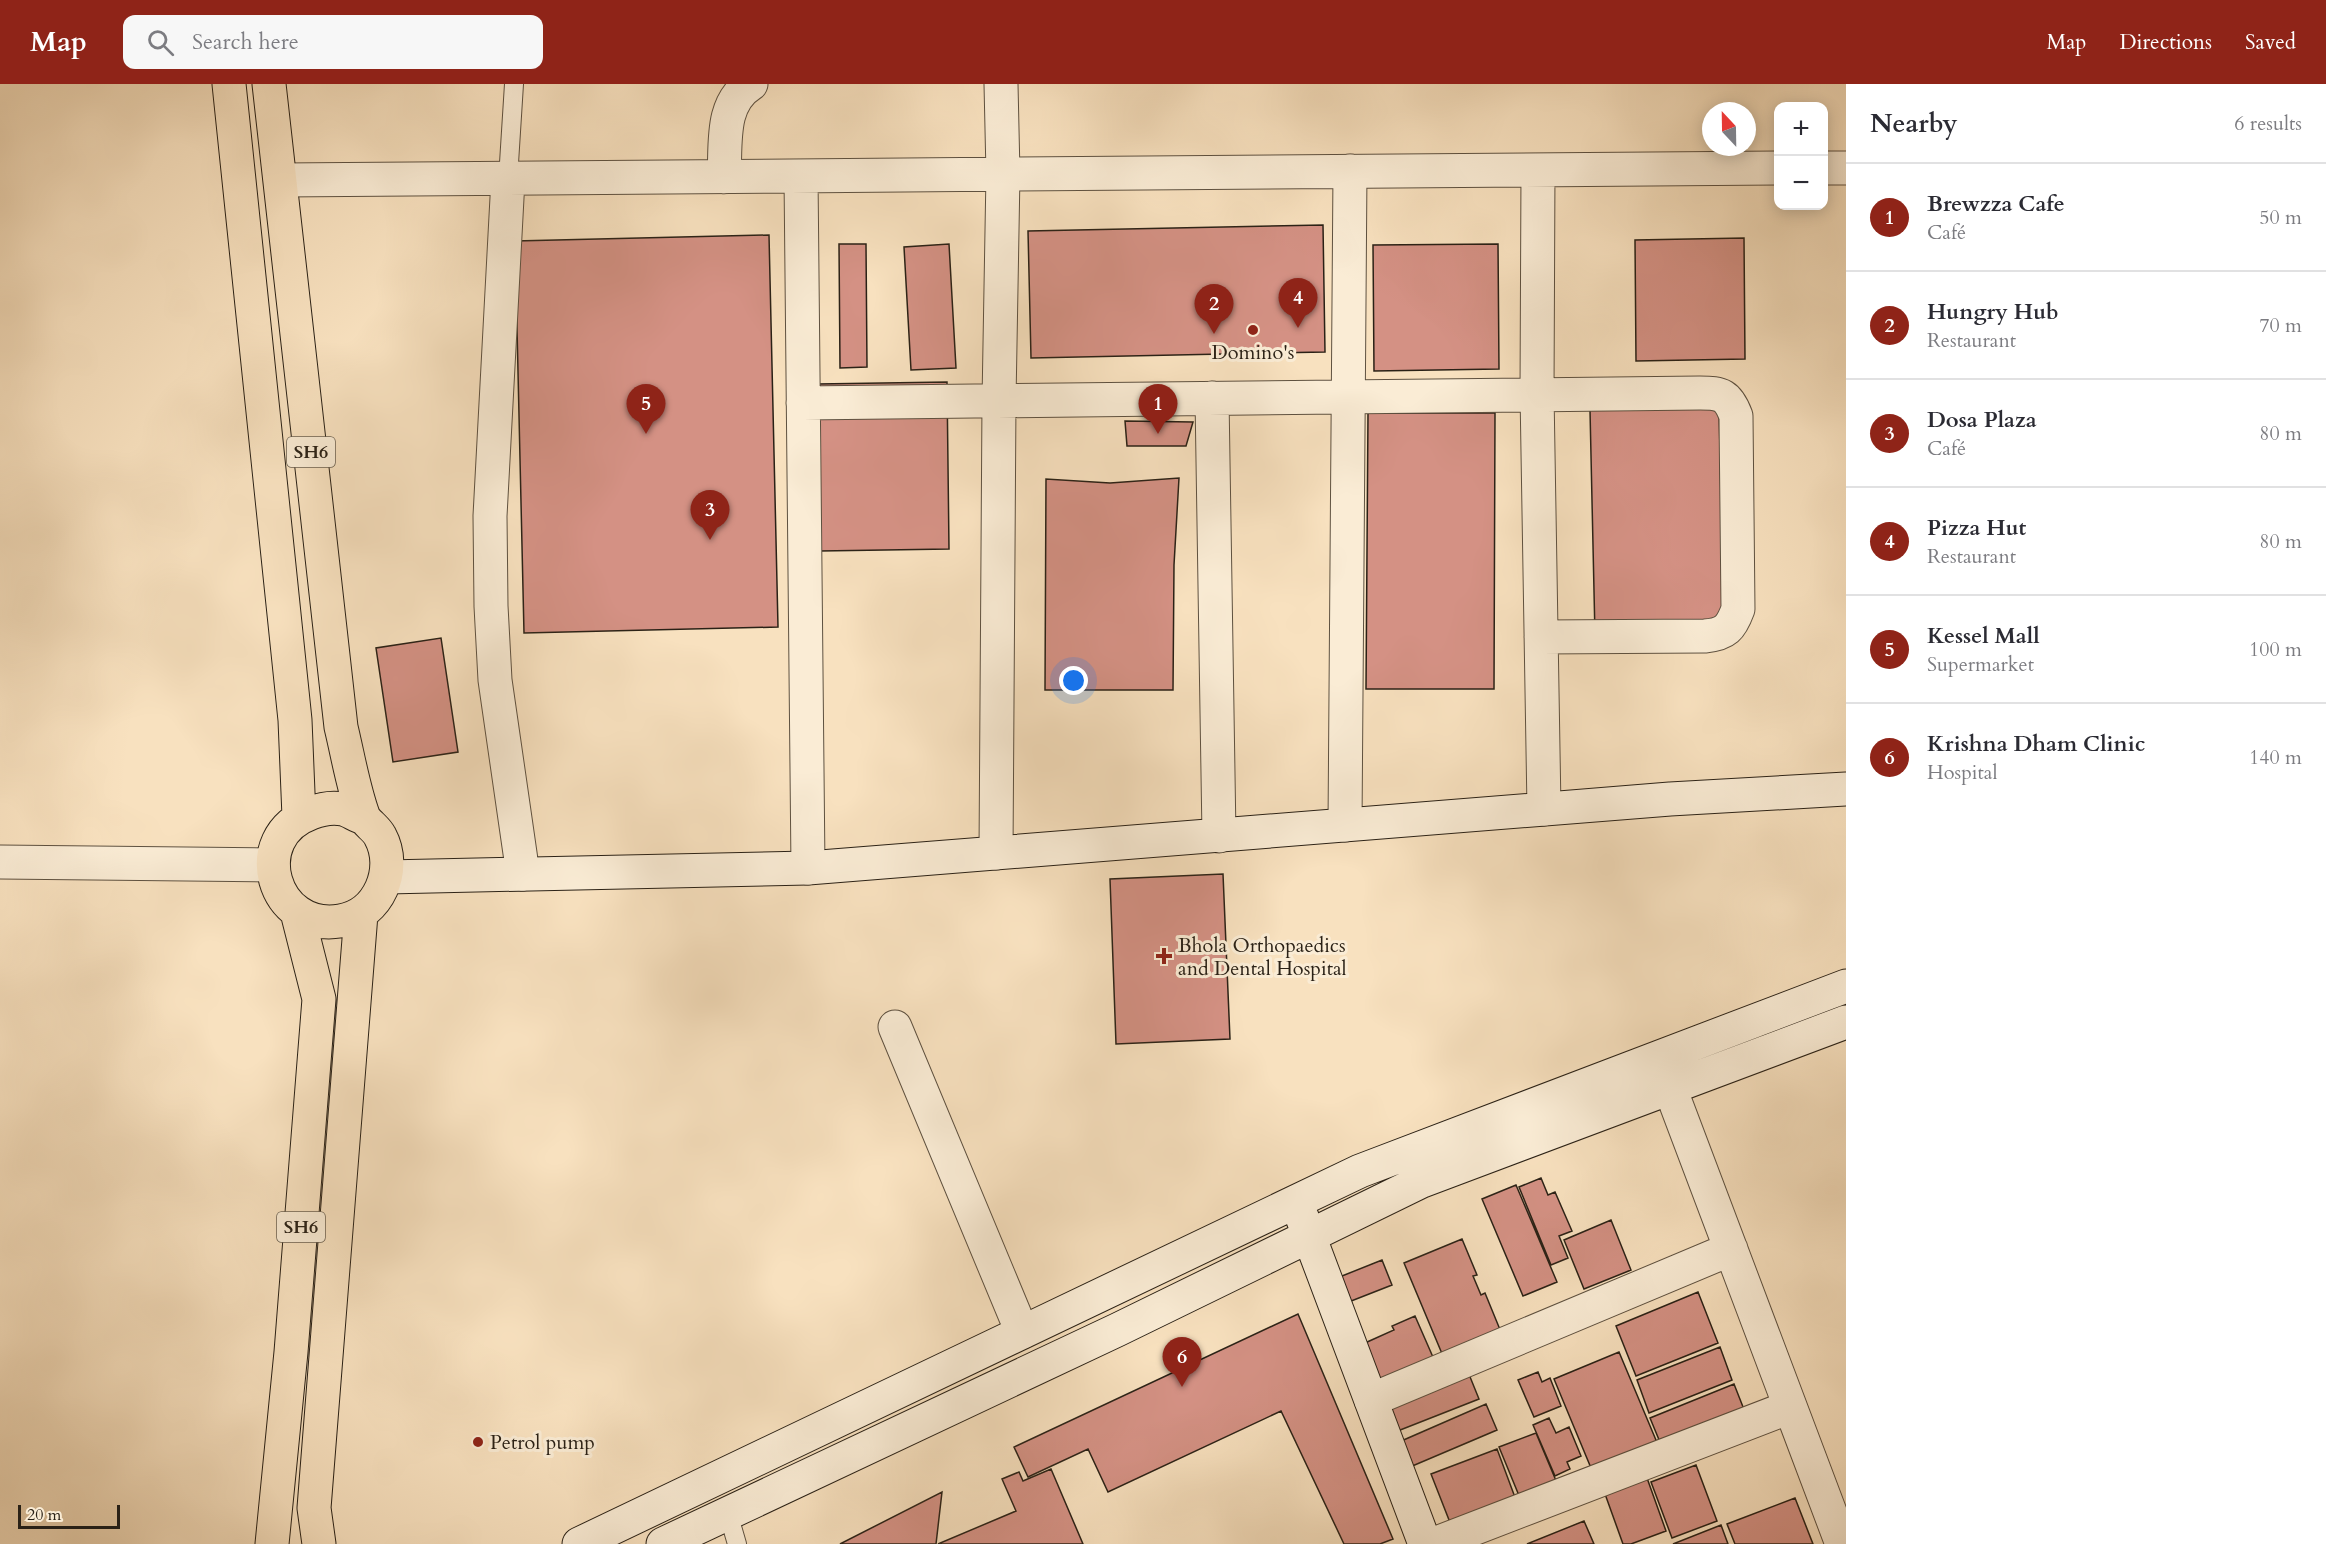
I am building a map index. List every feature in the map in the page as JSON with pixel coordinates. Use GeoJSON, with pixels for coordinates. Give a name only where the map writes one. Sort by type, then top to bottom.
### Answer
{"type":"FeatureCollection","features":[{"type":"Feature","properties":{"kind":"main road","name":"SH6"},"geometry":{"type":"LineString","coordinates":[[229,84],[295,720],[298,817]]}},
{"type":"Feature","properties":{"kind":"main road","name":"SH6"},"geometry":{"type":"LineString","coordinates":[[269,84],[341,727],[364,818],[380,836],[387,856],[387,877]]}},
{"type":"Feature","properties":{"kind":"main road"},"geometry":{"type":"LineString","coordinates":[[273,865],[274,855],[283,832],[298,817],[321,809],[342,809],[364,818]]}},
{"type":"Feature","properties":{"kind":"main road","name":"SH6"},"geometry":{"type":"LineString","coordinates":[[272,1544],[291,1352],[319,999],[297,912],[283,897],[274,875],[273,865]]}},
{"type":"Feature","properties":{"kind":"main road"},"geometry":{"type":"LineString","coordinates":[[297,912],[312,919],[340,921],[361,914],[377,898],[387,877]]}},
{"type":"Feature","properties":{"kind":"main road","name":"SH6"},"geometry":{"type":"LineString","coordinates":[[319,1544],[314,1508],[361,914]]}},
{"type":"Feature","properties":{"kind":"street"},"geometry":{"type":"LineString","coordinates":[[724,177],[727,122],[732,103],[742,89],[751,84]]}},
{"type":"Feature","properties":{"kind":"street"},"geometry":{"type":"LineString","coordinates":[[996,853],[1003,174],[1001,84]]}},
{"type":"Feature","properties":{"kind":"street"},"geometry":{"type":"LineString","coordinates":[[281,180],[1774,168]]}},
{"type":"Feature","properties":{"kind":"street"},"geometry":{"type":"LineString","coordinates":[[1828,168],[1846,168]]}},
{"type":"Feature","properties":{"kind":"street"},"geometry":{"type":"LineString","coordinates":[[1538,170],[1538,393],[1544,809]]}},
{"type":"Feature","properties":{"kind":"street"},"geometry":{"type":"LineString","coordinates":[[1345,825],[1350,171]]}},
{"type":"Feature","properties":{"kind":"street"},"geometry":{"type":"LineString","coordinates":[[801,176],[808,868]]}},
{"type":"Feature","properties":{"kind":"street"},"geometry":{"type":"LineString","coordinates":[[508,178],[490,516],[491,606],[495,680],[522,874]]}},
{"type":"Feature","properties":{"kind":"street"},"geometry":{"type":"LineString","coordinates":[[803,403],[1538,393],[1717,393],[1731,401],[1736,416],[1738,609],[1732,624],[1720,634],[1705,636],[1541,637]]}},
{"type":"Feature","properties":{"kind":"street"},"geometry":{"type":"LineString","coordinates":[[1212,398],[1219,836]]}},
{"type":"Feature","properties":{"kind":"street"},"geometry":{"type":"LineString","coordinates":[[387,877],[808,868],[1544,809],[1846,789]]}},
{"type":"Feature","properties":{"kind":"street"},"geometry":{"type":"LineString","coordinates":[[0,862],[273,865]]}},
{"type":"Feature","properties":{"kind":"street"},"geometry":{"type":"LineString","coordinates":[[579,1544],[1360,1171],[1846,986]]}},
{"type":"Feature","properties":{"kind":"street"},"geometry":{"type":"LineString","coordinates":[[663,1544],[733,1529],[1127,1325],[1422,1181],[1846,1022]]}},
{"type":"Feature","properties":{"kind":"street"},"geometry":{"type":"LineString","coordinates":[[895,1028],[1022,1332]]}},
{"type":"Feature","properties":{"kind":"street"},"geometry":{"type":"LineString","coordinates":[[1670,1088],[1790,1407],[1834,1489],[1842,1544]]}},
{"type":"Feature","properties":{"kind":"street"},"geometry":{"type":"LineString","coordinates":[[1295,1202],[1425,1544]]}},
{"type":"Feature","properties":{"kind":"street"},"geometry":{"type":"LineString","coordinates":[[1371,1400],[1731,1249]]}},
{"type":"Feature","properties":{"kind":"street"},"geometry":{"type":"LineString","coordinates":[[1434,1544],[1790,1407]]}},
{"type":"Feature","properties":{"kind":"lane"},"geometry":{"type":"LineString","coordinates":[[508,178],[514,84]]}},
{"type":"Feature","properties":{"kind":"building"},"geometry":{"type":"Polygon","coordinates":[[[1323,225],[1325,352],[1031,358],[1028,231],[1323,225]]]}},
{"type":"Feature","properties":{"kind":"building"},"geometry":{"type":"Polygon","coordinates":[[[769,235],[778,627],[524,633],[515,241],[769,235]]]}},
{"type":"Feature","properties":{"kind":"building"},"geometry":{"type":"Polygon","coordinates":[[[1744,238],[1745,359],[1636,361],[1635,240],[1744,238]]]}},
{"type":"Feature","properties":{"kind":"building"},"geometry":{"type":"Polygon","coordinates":[[[839,244],[866,244],[867,367],[840,368],[839,244]]]}},
{"type":"Feature","properties":{"kind":"building"},"geometry":{"type":"Polygon","coordinates":[[[949,244],[956,368],[911,370],[904,247],[949,244]]]}},
{"type":"Feature","properties":{"kind":"building"},"geometry":{"type":"Polygon","coordinates":[[[1498,244],[1499,369],[1374,371],[1373,245],[1498,244]]]}},
{"type":"Feature","properties":{"kind":"building"},"geometry":{"type":"Polygon","coordinates":[[[947,382],[949,549],[820,551],[818,384],[947,382]]]}},
{"type":"Feature","properties":{"kind":"building"},"geometry":{"type":"Polygon","coordinates":[[[1719,407],[1724,632],[1595,636],[1590,410],[1719,407]]]}},
{"type":"Feature","properties":{"kind":"building"},"geometry":{"type":"Polygon","coordinates":[[[1368,413],[1495,413],[1494,689],[1366,689],[1368,413]]]}},
{"type":"Feature","properties":{"kind":"building"},"geometry":{"type":"Polygon","coordinates":[[[1125,421],[1193,422],[1186,446],[1127,446],[1125,421]]]}},
{"type":"Feature","properties":{"kind":"building"},"geometry":{"type":"Polygon","coordinates":[[[1179,478],[1174,565],[1173,690],[1045,690],[1046,479],[1110,483],[1179,478]]]}},
{"type":"Feature","properties":{"kind":"building"},"geometry":{"type":"Polygon","coordinates":[[[441,638],[458,752],[393,762],[376,648],[441,638]]]}},
{"type":"Feature","properties":{"kind":"building"},"geometry":{"type":"Polygon","coordinates":[[[1223,874],[1230,1039],[1116,1044],[1110,879],[1223,874]]]}},
{"type":"Feature","properties":{"kind":"building"},"geometry":{"type":"Polygon","coordinates":[[[1541,1178],[1548,1195],[1555,1192],[1572,1231],[1559,1236],[1568,1258],[1551,1265],[1519,1187],[1541,1178]]]}},
{"type":"Feature","properties":{"kind":"building"},"geometry":{"type":"Polygon","coordinates":[[[1516,1185],[1557,1282],[1523,1296],[1482,1199],[1516,1185]]]}},
{"type":"Feature","properties":{"kind":"building"},"geometry":{"type":"Polygon","coordinates":[[[1611,1220],[1631,1270],[1584,1289],[1564,1240],[1611,1220]]]}},
{"type":"Feature","properties":{"kind":"building"},"geometry":{"type":"Polygon","coordinates":[[[1462,1239],[1477,1275],[1473,1276],[1481,1295],[1485,1293],[1501,1332],[1443,1356],[1404,1263],[1462,1239]]]}},
{"type":"Feature","properties":{"kind":"building"},"geometry":{"type":"Polygon","coordinates":[[[1382,1260],[1392,1285],[1341,1305],[1332,1280],[1382,1260]]]}},
{"type":"Feature","properties":{"kind":"building"},"geometry":{"type":"Polygon","coordinates":[[[1698,1292],[1718,1343],[1636,1376],[1616,1326],[1698,1292]]]}},
{"type":"Feature","properties":{"kind":"building"},"geometry":{"type":"Polygon","coordinates":[[[1298,1314],[1393,1539],[1380,1544],[1344,1544],[1281,1411],[1108,1492],[1088,1449],[1028,1477],[1014,1447],[1298,1314]]]}},
{"type":"Feature","properties":{"kind":"building"},"geometry":{"type":"Polygon","coordinates":[[[1415,1316],[1436,1364],[1380,1379],[1365,1343],[1394,1330],[1392,1326],[1415,1316]]]}},
{"type":"Feature","properties":{"kind":"building"},"geometry":{"type":"Polygon","coordinates":[[[1720,1347],[1732,1380],[1649,1413],[1637,1380],[1720,1347]]]}},
{"type":"Feature","properties":{"kind":"building"},"geometry":{"type":"Polygon","coordinates":[[[1619,1352],[1661,1452],[1596,1480],[1554,1379],[1619,1352]]]}},
{"type":"Feature","properties":{"kind":"building"},"geometry":{"type":"Polygon","coordinates":[[[1464,1362],[1479,1399],[1390,1434],[1376,1398],[1464,1362]]]}},
{"type":"Feature","properties":{"kind":"building"},"geometry":{"type":"Polygon","coordinates":[[[1538,1372],[1542,1382],[1550,1378],[1561,1406],[1534,1417],[1518,1380],[1538,1372]]]}},
{"type":"Feature","properties":{"kind":"building"},"geometry":{"type":"Polygon","coordinates":[[[1734,1384],[1745,1412],[1662,1447],[1650,1418],[1734,1384]]]}},
{"type":"Feature","properties":{"kind":"building"},"geometry":{"type":"Polygon","coordinates":[[[1486,1404],[1497,1430],[1410,1467],[1399,1442],[1486,1404]]]}},
{"type":"Feature","properties":{"kind":"building"},"geometry":{"type":"Polygon","coordinates":[[[1549,1418],[1556,1433],[1569,1427],[1581,1456],[1567,1462],[1570,1469],[1555,1476],[1533,1425],[1549,1418]]]}},
{"type":"Feature","properties":{"kind":"building"},"geometry":{"type":"Polygon","coordinates":[[[1536,1433],[1557,1483],[1520,1498],[1499,1447],[1536,1433]]]}},
{"type":"Feature","properties":{"kind":"building"},"geometry":{"type":"Polygon","coordinates":[[[1497,1449],[1516,1500],[1451,1525],[1431,1474],[1497,1449]]]}},
{"type":"Feature","properties":{"kind":"building"},"geometry":{"type":"Polygon","coordinates":[[[1696,1465],[1717,1521],[1672,1538],[1651,1482],[1696,1465]]]}},
{"type":"Feature","properties":{"kind":"building"},"geometry":{"type":"Polygon","coordinates":[[[1051,1469],[1083,1544],[938,1544],[1016,1511],[1002,1479],[1019,1472],[1023,1481],[1051,1469]]]}},
{"type":"Feature","properties":{"kind":"building"},"geometry":{"type":"Polygon","coordinates":[[[1647,1478],[1666,1531],[1631,1544],[1623,1544],[1605,1494],[1647,1478]]]}},
{"type":"Feature","properties":{"kind":"building"},"geometry":{"type":"Polygon","coordinates":[[[942,1492],[936,1544],[840,1544],[942,1492]]]}},
{"type":"Feature","properties":{"kind":"building"},"geometry":{"type":"Polygon","coordinates":[[[1795,1498],[1813,1544],[1735,1544],[1727,1524],[1795,1498]]]}},
{"type":"Feature","properties":{"kind":"building"},"geometry":{"type":"Polygon","coordinates":[[[1584,1521],[1594,1544],[1527,1544],[1584,1521]]]}},
{"type":"Feature","properties":{"kind":"building"},"geometry":{"type":"Polygon","coordinates":[[[1721,1525],[1728,1544],[1673,1544],[1721,1525]]]}},
{"type":"Feature","properties":{"kind":"place","name":"Pizza Hut"},"geometry":{"type":"Point","coordinates":[1298,328]}},
{"type":"Feature","properties":{"kind":"place","name":"Domino's"},"geometry":{"type":"Point","coordinates":[1253,330]}},
{"type":"Feature","properties":{"kind":"place","name":"Hungry Hub"},"geometry":{"type":"Point","coordinates":[1214,334]}},
{"type":"Feature","properties":{"kind":"place","name":"Kessel Mall"},"geometry":{"type":"Point","coordinates":[646,434]}},
{"type":"Feature","properties":{"kind":"place","name":"Brewzza Cafe"},"geometry":{"type":"Point","coordinates":[1158,434]}},
{"type":"Feature","properties":{"kind":"place","name":"Dosa Plaza"},"geometry":{"type":"Point","coordinates":[710,540]}},
{"type":"Feature","properties":{"kind":"place","name":"Bhola Orthopaedics and Dental Hospital"},"geometry":{"type":"Point","coordinates":[1164,956]}},
{"type":"Feature","properties":{"kind":"place","name":"Krishna Dham Clinic"},"geometry":{"type":"Point","coordinates":[1182,1387]}},
{"type":"Feature","properties":{"kind":"place","name":"Petrol pump"},"geometry":{"type":"Point","coordinates":[478,1442]}}]}
